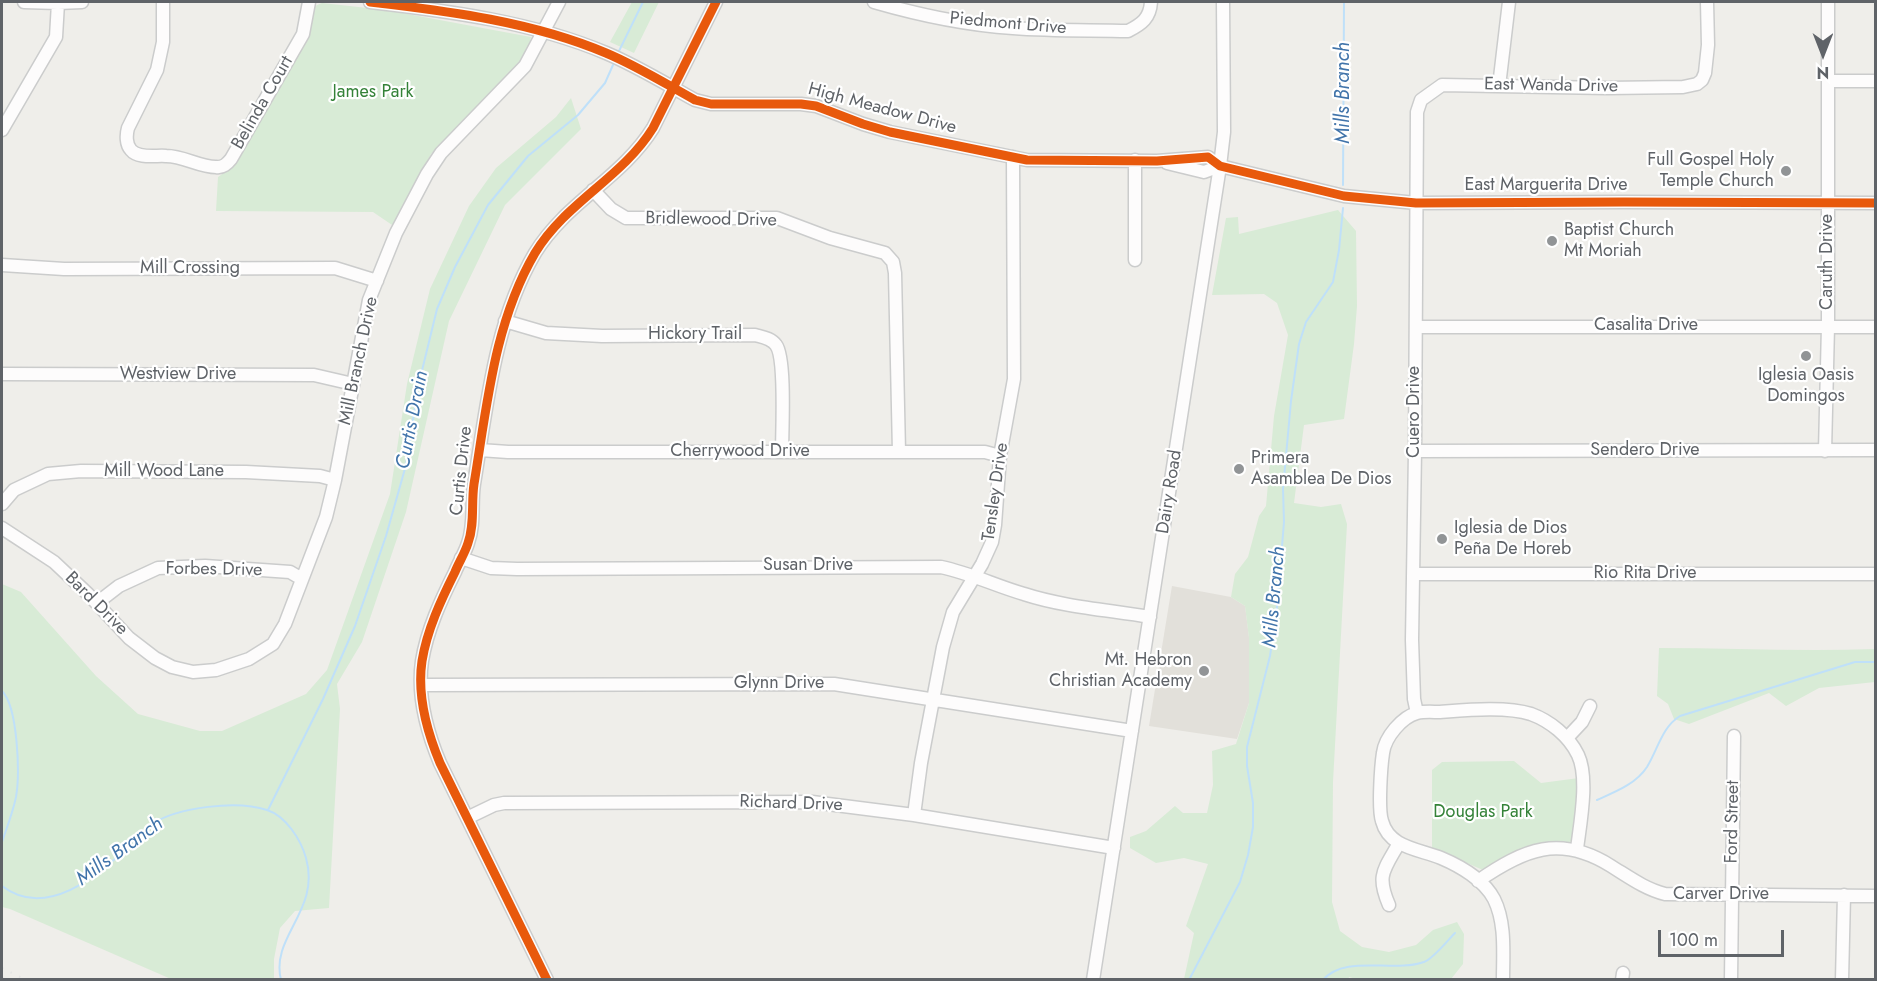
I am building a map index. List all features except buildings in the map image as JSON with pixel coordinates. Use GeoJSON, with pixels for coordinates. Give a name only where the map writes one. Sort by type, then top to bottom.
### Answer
{"type":"FeatureCollection","features":[{"type":"Feature","properties":{"kind":"street"},"geometry":{"type":"LineString","coordinates":[[24,2],[82,2]]}},
{"type":"Feature","properties":{"kind":"street","name":"Belinda Court"},"geometry":{"type":"LineString","coordinates":[[163,2],[163,42],[157,70],[128,128],[126,136],[129,148],[132,153],[140,155],[188,159],[202,165],[219,168],[231,159],[303,34],[309,2]]}},
{"type":"Feature","properties":{"kind":"street","name":"High Meadow Drive"},"geometry":{"type":"LineString","coordinates":[[370,2],[441,6],[543,32],[608,54],[695,100],[711,104],[816,106],[890,132],[1027,160],[1157,161],[1208,157],[1220,166]]}},
{"type":"Feature","properties":{"kind":"street","name":"Mill Branch Drive"},"geometry":{"type":"LineString","coordinates":[[193,672],[216,670],[249,658],[273,644],[285,624],[326,517],[369,300],[396,233],[431,167],[474,117],[525,66],[559,2]]}},
{"type":"Feature","properties":{"kind":"street","name":"Curtis Drive"},"geometry":{"type":"LineString","coordinates":[[547,980],[440,763],[429,736],[422,685],[422,662],[439,604],[468,544],[487,399],[505,321],[518,288],[550,230],[644,144],[716,2]]}},
{"type":"Feature","properties":{"kind":"street","name":"Piedmont Drive"},"geometry":{"type":"LineString","coordinates":[[874,2],[923,15],[1013,28],[1128,30],[1143,23],[1150,12],[1151,2]]}},
{"type":"Feature","properties":{"kind":"street","name":"Dairy Road"},"geometry":{"type":"LineString","coordinates":[[1093,980],[1220,166],[1224,132],[1223,2]]}},
{"type":"Feature","properties":{"kind":"street"},"geometry":{"type":"LineString","coordinates":[[1499,86],[1509,2]]}},
{"type":"Feature","properties":{"kind":"street","name":"East Wanda Drive"},"geometry":{"type":"LineString","coordinates":[[1417,111],[1421,100],[1442,85],[1672,87],[1697,84],[1705,73],[1708,45],[1707,2]]}},
{"type":"Feature","properties":{"kind":"street","name":"Caruth Drive"},"geometry":{"type":"LineString","coordinates":[[1825,450],[1828,326],[1828,2]]}},
{"type":"Feature","properties":{"kind":"street"},"geometry":{"type":"LineString","coordinates":[[2,130],[7,112],[56,37],[58,3]]}},
{"type":"Feature","properties":{"kind":"street"},"geometry":{"type":"LineString","coordinates":[[1828,81],[1875,81]]}},
{"type":"Feature","properties":{"kind":"street","name":"Cuero Drive"},"geometry":{"type":"LineString","coordinates":[[1417,111],[1412,655],[1413,699],[1417,713]]}},
{"type":"Feature","properties":{"kind":"street","name":"Tensley Drive"},"geometry":{"type":"LineString","coordinates":[[914,815],[933,699],[943,647],[953,612],[992,542],[1000,456],[1014,379],[1012,157]]}},
{"type":"Feature","properties":{"kind":"street"},"geometry":{"type":"LineString","coordinates":[[1135,160],[1135,260]]}},
{"type":"Feature","properties":{"kind":"street","name":"East Marguerita Drive"},"geometry":{"type":"LineString","coordinates":[[1220,166],[1344,196],[1416,203],[1875,204]]}},
{"type":"Feature","properties":{"kind":"street","name":"Bridlewood Drive"},"geometry":{"type":"LineString","coordinates":[[592,190],[611,209],[626,218],[777,218],[830,238],[885,253],[893,262],[895,273],[899,452]]}},
{"type":"Feature","properties":{"kind":"street","name":"Mill Crossing"},"geometry":{"type":"LineString","coordinates":[[2,265],[64,269],[335,268],[377,281]]}},
{"type":"Feature","properties":{"kind":"street","name":"Hickory Trail"},"geometry":{"type":"LineString","coordinates":[[505,321],[546,333],[602,336],[755,335],[767,338],[775,344],[781,360],[782,452]]}},
{"type":"Feature","properties":{"kind":"street","name":"Casalita Drive"},"geometry":{"type":"LineString","coordinates":[[1416,327],[1875,327]]}},
{"type":"Feature","properties":{"kind":"street","name":"Westview Drive"},"geometry":{"type":"LineString","coordinates":[[2,374],[314,375],[353,384]]}},
{"type":"Feature","properties":{"kind":"street","name":"Cherrywood Drive"},"geometry":{"type":"LineString","coordinates":[[480,450],[508,452],[985,452],[1000,456]]}},
{"type":"Feature","properties":{"kind":"street","name":"Sendero Drive"},"geometry":{"type":"LineString","coordinates":[[1415,451],[1875,450]]}},
{"type":"Feature","properties":{"kind":"street","name":"Mill Wood Lane"},"geometry":{"type":"LineString","coordinates":[[2,504],[14,490],[48,474],[59,473],[246,472],[320,476],[335,480]]}},
{"type":"Feature","properties":{"kind":"street","name":"Bard Drive"},"geometry":{"type":"LineString","coordinates":[[2,528],[54,562],[97,603],[129,638],[155,658],[172,667],[193,672]]}},
{"type":"Feature","properties":{"kind":"street","name":"Susan Drive"},"geometry":{"type":"LineString","coordinates":[[461,558],[491,568],[941,567],[1047,600],[1150,616]]}},
{"type":"Feature","properties":{"kind":"street","name":"Forbes Drive"},"geometry":{"type":"LineString","coordinates":[[97,603],[119,586],[158,568],[206,566],[290,572],[302,579]]}},
{"type":"Feature","properties":{"kind":"street","name":"Rio Rita Drive"},"geometry":{"type":"LineString","coordinates":[[1414,574],[1875,574]]}},
{"type":"Feature","properties":{"kind":"street","name":"Glynn Drive"},"geometry":{"type":"LineString","coordinates":[[422,685],[834,684],[1132,731]]}},
{"type":"Feature","properties":{"kind":"street"},"geometry":{"type":"LineString","coordinates":[[1567,738],[1582,722],[1590,706]]}},
{"type":"Feature","properties":{"kind":"street"},"geometry":{"type":"LineString","coordinates":[[1503,980],[1502,920],[1493,897],[1465,870],[1399,843],[1390,836],[1382,821],[1383,749],[1390,735],[1402,721],[1417,713],[1464,710],[1515,711],[1542,719],[1567,738],[1579,756],[1583,776],[1577,849]]}},
{"type":"Feature","properties":{"kind":"street","name":"Ford Street"},"geometry":{"type":"LineString","coordinates":[[1731,980],[1734,736]]}},
{"type":"Feature","properties":{"kind":"street","name":"Richard Drive"},"geometry":{"type":"LineString","coordinates":[[467,818],[504,803],[812,802],[914,815],[1114,848]]}},
{"type":"Feature","properties":{"kind":"street"},"geometry":{"type":"LineString","coordinates":[[1389,905],[1383,889],[1382,874],[1399,843]]}},
{"type":"Feature","properties":{"kind":"street","name":"Carver Drive"},"geometry":{"type":"LineString","coordinates":[[1478,881],[1505,862],[1530,852],[1554,848],[1577,849],[1594,856],[1650,891],[1665,894],[1875,896]]}},
{"type":"Feature","properties":{"kind":"street"},"geometry":{"type":"LineString","coordinates":[[1842,980],[1844,896]]}},
{"type":"Feature","properties":{"kind":"shaded area","name":"Mt. Hebron Christian Academy"},"geometry":{"type":"Polygon","coordinates":[[[1172,586],[1231,597],[1245,606],[1249,638],[1249,703],[1237,739],[1149,726],[1172,586]]]}},
{"type":"Feature","properties":{"kind":"green space"},"geometry":{"type":"Polygon","coordinates":[[[632,2],[659,2],[634,53],[610,42],[632,2]]]}},
{"type":"Feature","properties":{"kind":"green space","name":"James Park"},"geometry":{"type":"Polygon","coordinates":[[[322,3],[386,10],[531,37],[527,55],[431,154],[395,227],[373,212],[216,211],[218,177],[234,166],[300,53],[310,32],[315,6],[322,3]]]}},
{"type":"Feature","properties":{"kind":"green space"},"geometry":{"type":"Polygon","coordinates":[[[571,98],[581,129],[505,205],[449,321],[406,512],[362,642],[337,684],[340,709],[329,908],[295,911],[280,928],[274,959],[274,979],[171,979],[2,907],[2,584],[21,592],[96,676],[138,714],[200,731],[222,731],[306,694],[327,670],[390,494],[407,384],[430,289],[469,206],[496,168],[556,117],[571,98]]]}},
{"type":"Feature","properties":{"kind":"green space"},"geometry":{"type":"Polygon","coordinates":[[[1338,210],[1356,231],[1357,306],[1344,419],[1304,425],[1294,503],[1321,507],[1341,504],[1347,524],[1333,782],[1332,902],[1340,931],[1362,947],[1389,952],[1416,945],[1433,930],[1457,922],[1464,934],[1463,964],[1451,979],[1360,980],[1349,977],[1348,980],[1184,979],[1194,933],[1186,926],[1208,864],[1184,858],[1156,863],[1130,848],[1130,837],[1146,831],[1175,806],[1183,813],[1207,813],[1213,785],[1212,751],[1236,744],[1249,703],[1249,638],[1245,606],[1231,597],[1235,574],[1248,557],[1259,516],[1266,506],[1274,416],[1288,335],[1277,303],[1264,294],[1212,295],[1226,218],[1238,217],[1239,234],[1338,210]]]}},
{"type":"Feature","properties":{"kind":"green space"},"geometry":{"type":"Polygon","coordinates":[[[1659,648],[1875,649],[1875,682],[1819,688],[1786,706],[1769,693],[1689,724],[1674,719],[1668,704],[1657,696],[1659,648]]]}},
{"type":"Feature","properties":{"kind":"green space","name":"Douglas Park"},"geometry":{"type":"Polygon","coordinates":[[[1514,761],[1541,783],[1579,778],[1572,841],[1483,870],[1432,848],[1432,770],[1442,762],[1514,761]]]}},
{"type":"Feature","properties":{"kind":"waterway","name":"Curtis Drain"},"geometry":{"type":"LineString","coordinates":[[619,51],[643,2]]}},
{"type":"Feature","properties":{"kind":"waterway","name":"Mills Branch"},"geometry":{"type":"LineString","coordinates":[[1343,185],[1344,2]]}},
{"type":"Feature","properties":{"kind":"waterway","name":"Curtis Drain"},"geometry":{"type":"LineString","coordinates":[[268,810],[323,699],[355,626],[386,536],[406,465],[418,387],[437,309],[455,267],[488,205],[528,156],[578,115],[605,83],[613,65]]}},
{"type":"Feature","properties":{"kind":"waterway","name":"Mills Branch"},"geometry":{"type":"LineString","coordinates":[[1189,980],[1240,882],[1248,855],[1253,827],[1253,803],[1247,766],[1247,747],[1270,656],[1277,607],[1284,522],[1283,489],[1299,344],[1306,322],[1333,282],[1343,208]]}},
{"type":"Feature","properties":{"kind":"waterway"},"geometry":{"type":"LineString","coordinates":[[1597,800],[1625,787],[1642,773],[1665,732],[1680,716],[1855,662],[1876,662]]}},
{"type":"Feature","properties":{"kind":"waterway","name":"Mills Branch"},"geometry":{"type":"LineString","coordinates":[[2,691],[12,711],[15,726],[18,773],[15,803],[2,842]]}},
{"type":"Feature","properties":{"kind":"waterway","name":"Mills Branch"},"geometry":{"type":"LineString","coordinates":[[2,886],[15,894],[29,898],[57,895],[84,883],[114,860],[146,828],[163,818],[192,809],[208,807],[240,806],[267,810],[286,823],[296,836],[306,858],[309,877],[302,908],[282,950],[281,980]]}},
{"type":"Feature","properties":{"kind":"waterway"},"geometry":{"type":"LineString","coordinates":[[1323,980],[1332,972],[1344,968],[1412,965],[1424,962],[1436,954],[1455,933]]}},
{"type":"Feature","properties":{"kind":"tram line"},"geometry":{"type":"LineString","coordinates":[[2,977],[6,980]]}},
{"type":"Feature","properties":{"kind":"railway"},"geometry":{"type":"LineString","coordinates":[[2,968],[26,980]]}},
{"type":"Feature","properties":{"kind":"cycle path"},"geometry":{"type":"LineString","coordinates":[[370,2],[490,19],[549,33],[606,53],[695,100],[711,104],[816,106],[890,132],[1027,160],[1157,161],[1208,157],[1220,166],[1344,196],[1416,203],[1876,203]]}},
{"type":"Feature","properties":{"kind":"cycle path"},"geometry":{"type":"LineString","coordinates":[[547,980],[435,751],[422,700],[422,661],[435,615],[470,536],[474,484],[488,395],[501,336],[521,280],[535,253],[548,235],[562,219],[626,161],[653,128],[716,2]]}},
{"type":"Feature","properties":{"kind":"place","name":"Full Gospel Holy Temple Church"},"geometry":{"type":"Point","coordinates":[1786,171]}},
{"type":"Feature","properties":{"kind":"place","name":"Baptist Church Mt Moriah"},"geometry":{"type":"Point","coordinates":[1552,241]}},
{"type":"Feature","properties":{"kind":"place","name":"Iglesia Oasis Domingos"},"geometry":{"type":"Point","coordinates":[1806,356]}},
{"type":"Feature","properties":{"kind":"place","name":"Primera Asamblea De Dios"},"geometry":{"type":"Point","coordinates":[1239,469]}},
{"type":"Feature","properties":{"kind":"place","name":"Iglesia de Dios Peña De Horeb"},"geometry":{"type":"Point","coordinates":[1442,539]}},
{"type":"Feature","properties":{"kind":"place","name":"Mt. Hebron Christian Academy"},"geometry":{"type":"Point","coordinates":[1204,671]}}]}
